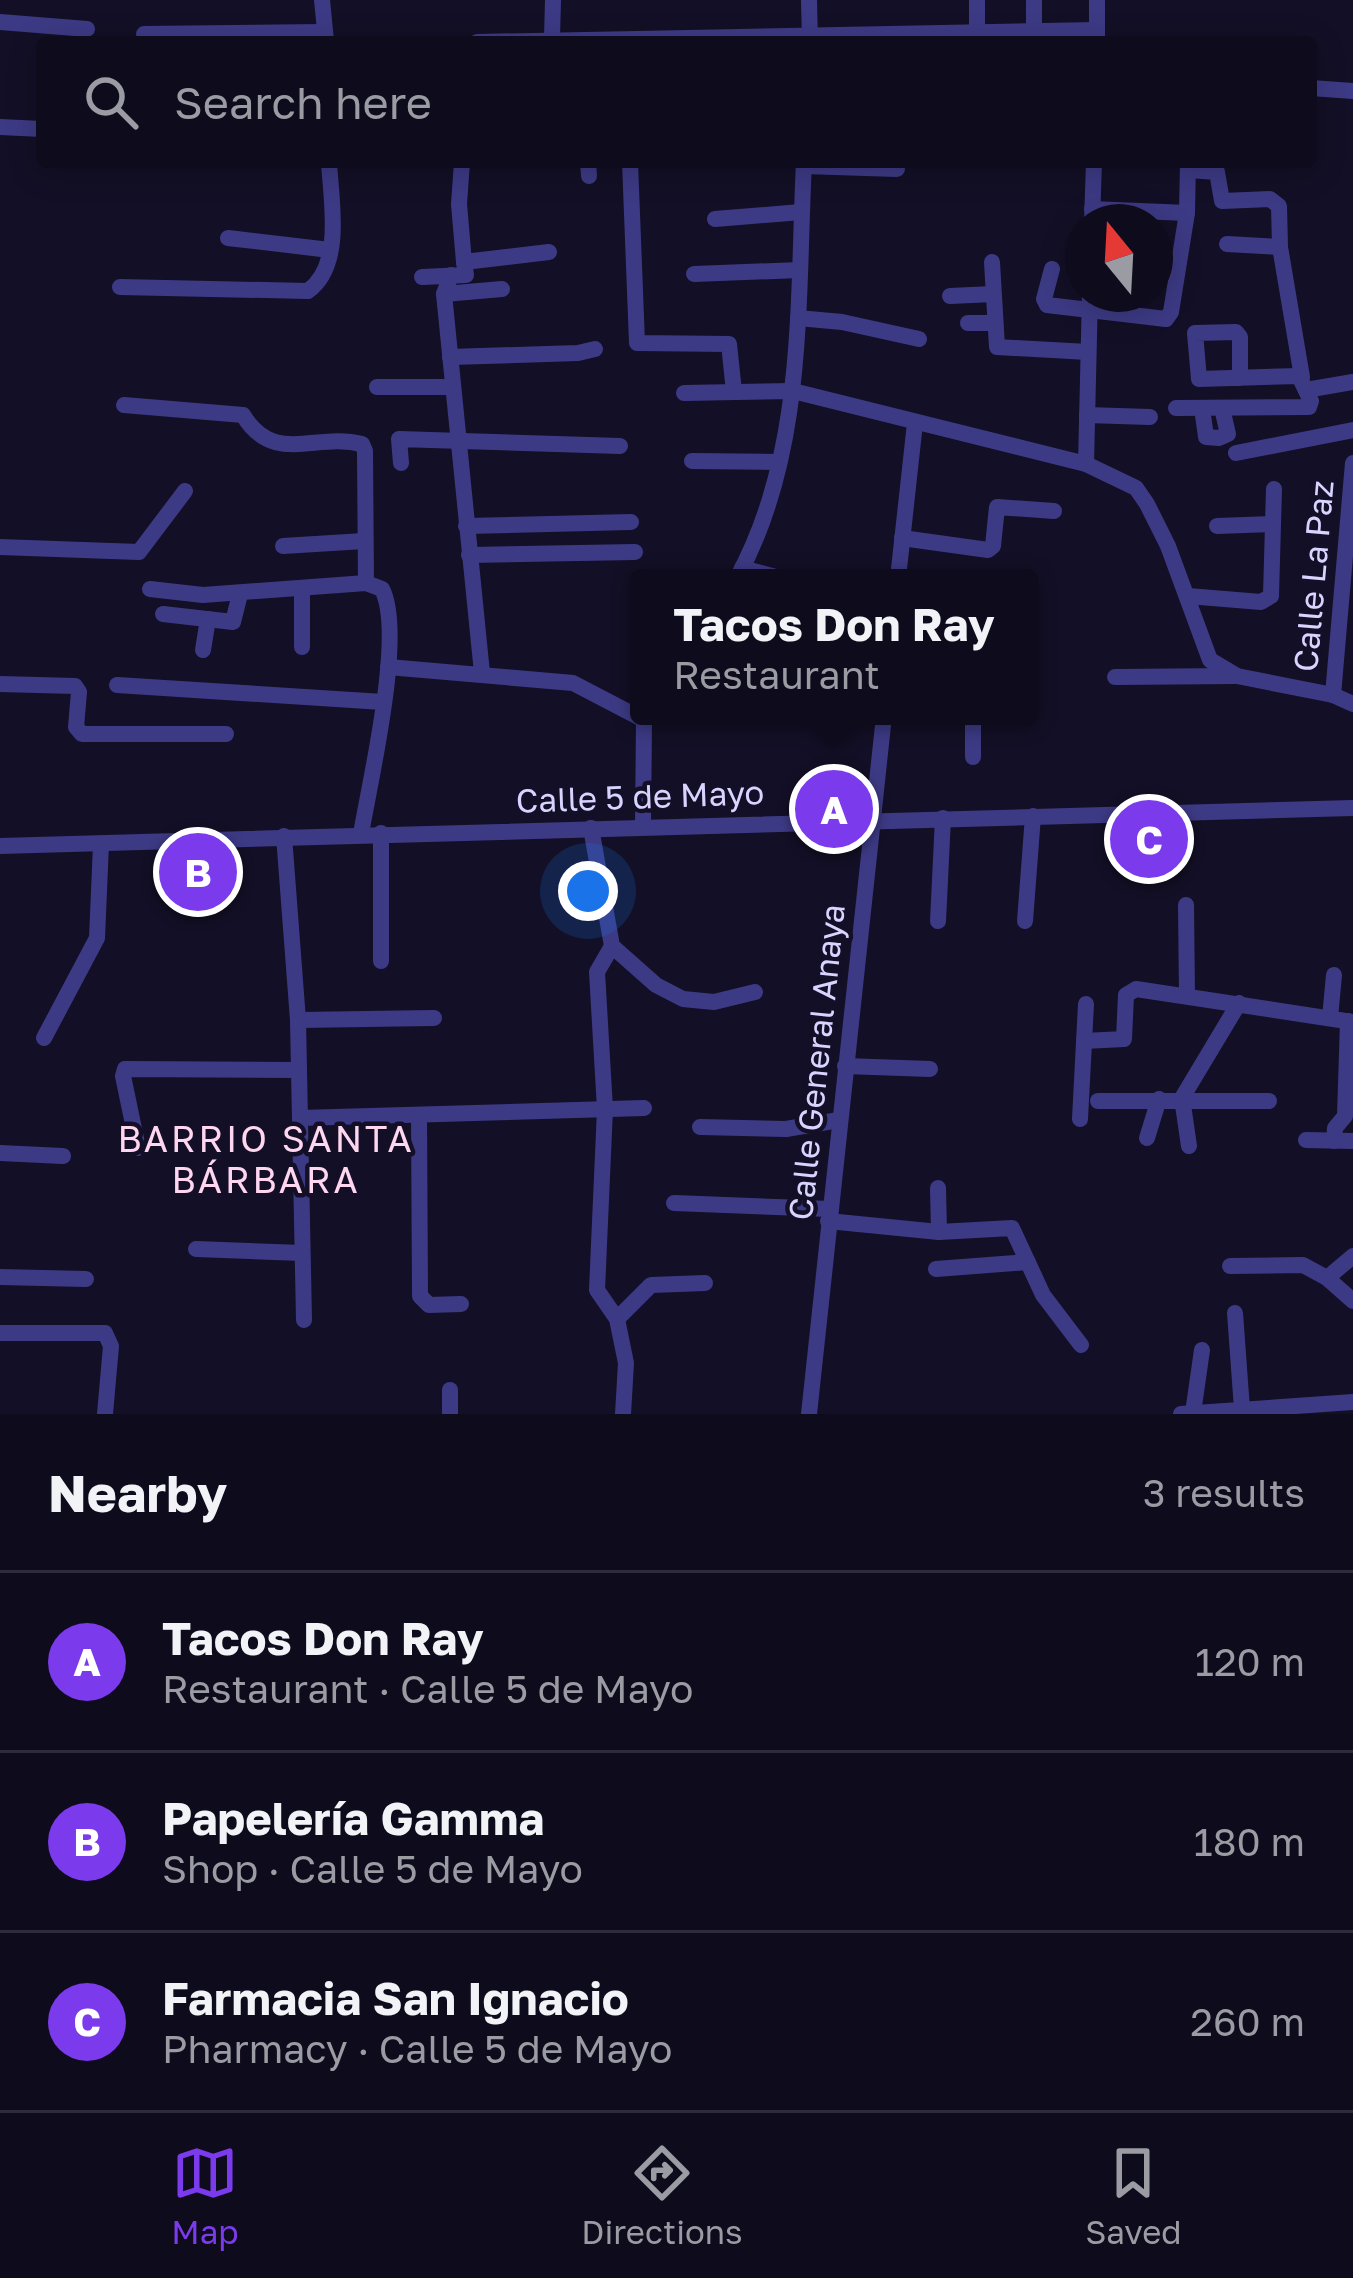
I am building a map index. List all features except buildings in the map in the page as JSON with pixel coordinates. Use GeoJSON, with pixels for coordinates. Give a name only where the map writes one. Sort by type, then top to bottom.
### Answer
{"type":"FeatureCollection","features":[{"type":"Feature","properties":{"kind":"street"},"geometry":{"type":"LineString","coordinates":[[322,0],[325,36]]}},
{"type":"Feature","properties":{"kind":"street"},"geometry":{"type":"LineString","coordinates":[[553,0],[553,36]]}},
{"type":"Feature","properties":{"kind":"street"},"geometry":{"type":"LineString","coordinates":[[809,0],[810,36]]}},
{"type":"Feature","properties":{"kind":"street"},"geometry":{"type":"LineString","coordinates":[[976,30],[977,0]]}},
{"type":"Feature","properties":{"kind":"street"},"geometry":{"type":"LineString","coordinates":[[1034,0],[1034,30]]}},
{"type":"Feature","properties":{"kind":"street"},"geometry":{"type":"LineString","coordinates":[[920,36],[976,30],[1097,36],[1097,0]]}},
{"type":"Feature","properties":{"kind":"street"},"geometry":{"type":"LineString","coordinates":[[0,22],[87,28]]}},
{"type":"Feature","properties":{"kind":"street"},"geometry":{"type":"LineString","coordinates":[[144,34],[265,36]]}},
{"type":"Feature","properties":{"kind":"street"},"geometry":{"type":"LineString","coordinates":[[1317,88],[1353,91]]}},
{"type":"Feature","properties":{"kind":"street"},"geometry":{"type":"LineString","coordinates":[[0,127],[36,129]]}},
{"type":"Feature","properties":{"kind":"street"},"geometry":{"type":"LineString","coordinates":[[120,287],[297,293],[317,284],[331,250],[329,168]]}},
{"type":"Feature","properties":{"kind":"street"},"geometry":{"type":"LineString","coordinates":[[462,168],[458,268],[444,294],[482,673]]}},
{"type":"Feature","properties":{"kind":"street"},"geometry":{"type":"LineString","coordinates":[[630,168],[637,343],[730,344],[734,392]]}},
{"type":"Feature","properties":{"kind":"street"},"geometry":{"type":"LineString","coordinates":[[742,569],[766,514],[794,391],[804,168]]}},
{"type":"Feature","properties":{"kind":"street"},"geometry":{"type":"LineString","coordinates":[[878,168],[897,169]]}},
{"type":"Feature","properties":{"kind":"street"},"geometry":{"type":"LineString","coordinates":[[1092,204],[1094,168]]}},
{"type":"Feature","properties":{"kind":"street"},"geometry":{"type":"LineString","coordinates":[[1173,300],[1189,168]]}},
{"type":"Feature","properties":{"kind":"street"},"geometry":{"type":"LineString","coordinates":[[1176,408],[1309,407],[1311,401],[1304,384],[1275,200],[1222,201],[1217,172],[1198,168]]}},
{"type":"Feature","properties":{"kind":"street"},"geometry":{"type":"LineString","coordinates":[[715,219],[802,212]]}},
{"type":"Feature","properties":{"kind":"street"},"geometry":{"type":"LineString","coordinates":[[1173,213],[1187,213]]}},
{"type":"Feature","properties":{"kind":"street"},"geometry":{"type":"LineString","coordinates":[[228,238],[331,250]]}},
{"type":"Feature","properties":{"kind":"street"},"geometry":{"type":"LineString","coordinates":[[1227,244],[1280,247]]}},
{"type":"Feature","properties":{"kind":"street"},"geometry":{"type":"LineString","coordinates":[[422,277],[548,252]]}},
{"type":"Feature","properties":{"kind":"street"},"geometry":{"type":"LineString","coordinates":[[992,262],[997,347],[1088,352]]}},
{"type":"Feature","properties":{"kind":"street"},"geometry":{"type":"LineString","coordinates":[[1052,269],[1045,303],[1065,303]]}},
{"type":"Feature","properties":{"kind":"street"},"geometry":{"type":"LineString","coordinates":[[694,274],[800,271]]}},
{"type":"Feature","properties":{"kind":"street"},"geometry":{"type":"LineString","coordinates":[[444,294],[502,290]]}},
{"type":"Feature","properties":{"kind":"street"},"geometry":{"type":"LineString","coordinates":[[950,296],[993,294]]}},
{"type":"Feature","properties":{"kind":"street"},"geometry":{"type":"LineString","coordinates":[[1085,464],[1089,312]]}},
{"type":"Feature","properties":{"kind":"street"},"geometry":{"type":"LineString","coordinates":[[1134,312],[1166,319],[1171,312]]}},
{"type":"Feature","properties":{"kind":"street"},"geometry":{"type":"LineString","coordinates":[[798,318],[919,339]]}},
{"type":"Feature","properties":{"kind":"street"},"geometry":{"type":"LineString","coordinates":[[968,323],[995,323]]}},
{"type":"Feature","properties":{"kind":"street"},"geometry":{"type":"LineString","coordinates":[[1240,379],[1236,332],[1198,331],[1194,336],[1199,379],[1353,382]]}},
{"type":"Feature","properties":{"kind":"street"},"geometry":{"type":"LineString","coordinates":[[450,357],[595,349]]}},
{"type":"Feature","properties":{"kind":"street"},"geometry":{"type":"LineString","coordinates":[[376,388],[453,387]]}},
{"type":"Feature","properties":{"kind":"street"},"geometry":{"type":"LineString","coordinates":[[684,393],[794,391],[1085,464],[1136,488],[1168,545],[1210,660],[1238,676]]}},
{"type":"Feature","properties":{"kind":"street"},"geometry":{"type":"LineString","coordinates":[[124,405],[243,415],[251,431],[283,446],[362,443],[366,583]]}},
{"type":"Feature","properties":{"kind":"street"},"geometry":{"type":"LineString","coordinates":[[1202,408],[1206,437],[1219,438],[1228,434],[1222,408]]}},
{"type":"Feature","properties":{"kind":"street"},"geometry":{"type":"LineString","coordinates":[[1088,415],[1150,418]]}},
{"type":"Feature","properties":{"kind":"street"},"geometry":{"type":"LineString","coordinates":[[899,569],[914,423]]}},
{"type":"Feature","properties":{"kind":"street"},"geometry":{"type":"LineString","coordinates":[[1235,453],[1353,430]]}},
{"type":"Feature","properties":{"kind":"street"},"geometry":{"type":"LineString","coordinates":[[401,463],[399,439],[620,446]]}},
{"type":"Feature","properties":{"kind":"street"},"geometry":{"type":"LineString","coordinates":[[692,461],[779,462]]}},
{"type":"Feature","properties":{"kind":"street","name":"Calle La Paz"},"geometry":{"type":"LineString","coordinates":[[1333,695],[1353,463]]}},
{"type":"Feature","properties":{"kind":"street"},"geometry":{"type":"LineString","coordinates":[[1187,596],[1267,601],[1271,596],[1274,489]]}},
{"type":"Feature","properties":{"kind":"street"},"geometry":{"type":"LineString","coordinates":[[0,547],[139,552],[185,491]]}},
{"type":"Feature","properties":{"kind":"street"},"geometry":{"type":"LineString","coordinates":[[902,538],[988,550],[993,546],[998,507],[1054,511]]}},
{"type":"Feature","properties":{"kind":"street"},"geometry":{"type":"LineString","coordinates":[[466,526],[631,522]]}},
{"type":"Feature","properties":{"kind":"street"},"geometry":{"type":"LineString","coordinates":[[1217,526],[1273,524]]}},
{"type":"Feature","properties":{"kind":"street"},"geometry":{"type":"LineString","coordinates":[[283,546],[364,541]]}},
{"type":"Feature","properties":{"kind":"street"},"geometry":{"type":"LineString","coordinates":[[469,555],[635,552]]}},
{"type":"Feature","properties":{"kind":"street"},"geometry":{"type":"LineString","coordinates":[[150,589],[203,596],[376,584],[388,600],[388,667],[361,834]]}},
{"type":"Feature","properties":{"kind":"street"},"geometry":{"type":"LineString","coordinates":[[302,588],[302,647]]}},
{"type":"Feature","properties":{"kind":"street"},"geometry":{"type":"LineString","coordinates":[[164,614],[233,622],[239,594]]}},
{"type":"Feature","properties":{"kind":"street"},"geometry":{"type":"LineString","coordinates":[[203,650],[208,619]]}},
{"type":"Feature","properties":{"kind":"street"},"geometry":{"type":"LineString","coordinates":[[388,667],[573,683],[630,709]]}},
{"type":"Feature","properties":{"kind":"street"},"geometry":{"type":"LineString","coordinates":[[1115,677],[1238,676],[1333,695],[1353,704]]}},
{"type":"Feature","properties":{"kind":"street"},"geometry":{"type":"LineString","coordinates":[[0,684],[75,686],[79,692],[76,727],[82,734],[226,734]]}},
{"type":"Feature","properties":{"kind":"street"},"geometry":{"type":"LineString","coordinates":[[117,685],[382,702]]}},
{"type":"Feature","properties":{"kind":"street"},"geometry":{"type":"LineString","coordinates":[[643,826],[650,725]]}},
{"type":"Feature","properties":{"kind":"street","name":"Calle General Anaya"},"geometry":{"type":"LineString","coordinates":[[809,1414],[883,725]]}},
{"type":"Feature","properties":{"kind":"street"},"geometry":{"type":"LineString","coordinates":[[973,757],[974,725]]}},
{"type":"Feature","properties":{"kind":"street","name":"Calle 5 de Mayo"},"geometry":{"type":"LineString","coordinates":[[0,846],[1353,808]]}},
{"type":"Feature","properties":{"kind":"street"},"geometry":{"type":"LineString","coordinates":[[1025,921],[1033,815]]}},
{"type":"Feature","properties":{"kind":"street"},"geometry":{"type":"LineString","coordinates":[[938,921],[943,818]]}},
{"type":"Feature","properties":{"kind":"street"},"geometry":{"type":"LineString","coordinates":[[591,828],[612,946],[656,986],[683,999],[714,1002],[755,992]]}},
{"type":"Feature","properties":{"kind":"street"},"geometry":{"type":"LineString","coordinates":[[381,833],[381,961]]}},
{"type":"Feature","properties":{"kind":"street"},"geometry":{"type":"LineString","coordinates":[[284,836],[298,1020],[304,1320]]}},
{"type":"Feature","properties":{"kind":"street"},"geometry":{"type":"LineString","coordinates":[[44,1038],[97,938],[101,844]]}},
{"type":"Feature","properties":{"kind":"street"},"geometry":{"type":"LineString","coordinates":[[1186,905],[1187,996]]}},
{"type":"Feature","properties":{"kind":"street"},"geometry":{"type":"LineString","coordinates":[[612,946],[597,972],[605,1109],[597,1290],[617,1319],[626,1363],[623,1414]]}},
{"type":"Feature","properties":{"kind":"street"},"geometry":{"type":"LineString","coordinates":[[1334,976],[1344,1020],[1345,1116],[1335,1128],[1343,1141]]}},
{"type":"Feature","properties":{"kind":"street"},"geometry":{"type":"LineString","coordinates":[[1084,1041],[1124,1039],[1126,995],[1136,989],[1344,1020]]}},
{"type":"Feature","properties":{"kind":"street"},"geometry":{"type":"LineString","coordinates":[[1189,1146],[1182,1098],[1239,1003]]}},
{"type":"Feature","properties":{"kind":"street"},"geometry":{"type":"LineString","coordinates":[[1080,1119],[1086,1004]]}},
{"type":"Feature","properties":{"kind":"street"},"geometry":{"type":"LineString","coordinates":[[298,1020],[434,1018]]}},
{"type":"Feature","properties":{"kind":"street"},"geometry":{"type":"LineString","coordinates":[[845,1066],[930,1069]]}},
{"type":"Feature","properties":{"kind":"street"},"geometry":{"type":"LineString","coordinates":[[138,1148],[125,1069],[298,1070]]}},
{"type":"Feature","properties":{"kind":"street"},"geometry":{"type":"LineString","coordinates":[[1147,1138],[1159,1099]]}},
{"type":"Feature","properties":{"kind":"street"},"geometry":{"type":"LineString","coordinates":[[1098,1101],[1269,1101]]}},
{"type":"Feature","properties":{"kind":"street"},"geometry":{"type":"LineString","coordinates":[[300,1118],[644,1108]]}},
{"type":"Feature","properties":{"kind":"street"},"geometry":{"type":"LineString","coordinates":[[419,1115],[420,1296],[429,1305],[461,1304]]}},
{"type":"Feature","properties":{"kind":"street"},"geometry":{"type":"LineString","coordinates":[[700,1127],[786,1129],[839,1120]]}},
{"type":"Feature","properties":{"kind":"street"},"geometry":{"type":"LineString","coordinates":[[1306,1140],[1343,1141]]}},
{"type":"Feature","properties":{"kind":"street"},"geometry":{"type":"LineString","coordinates":[[0,1153],[63,1156]]}},
{"type":"Feature","properties":{"kind":"street"},"geometry":{"type":"LineString","coordinates":[[938,1188],[939,1232]]}},
{"type":"Feature","properties":{"kind":"street"},"geometry":{"type":"LineString","coordinates":[[674,1203],[829,1215],[939,1232],[1012,1228],[1043,1294],[1081,1345]]}},
{"type":"Feature","properties":{"kind":"street"},"geometry":{"type":"LineString","coordinates":[[196,1249],[302,1253]]}},
{"type":"Feature","properties":{"kind":"street"},"geometry":{"type":"LineString","coordinates":[[1327,1278],[1353,1256]]}},
{"type":"Feature","properties":{"kind":"street"},"geometry":{"type":"LineString","coordinates":[[936,1269],[1028,1262]]}},
{"type":"Feature","properties":{"kind":"street"},"geometry":{"type":"LineString","coordinates":[[1230,1266],[1303,1265],[1353,1301]]}},
{"type":"Feature","properties":{"kind":"street"},"geometry":{"type":"LineString","coordinates":[[0,1277],[86,1279]]}},
{"type":"Feature","properties":{"kind":"street"},"geometry":{"type":"LineString","coordinates":[[617,1319],[651,1285],[705,1282]]}},
{"type":"Feature","properties":{"kind":"street"},"geometry":{"type":"LineString","coordinates":[[1235,1313],[1242,1409]]}},
{"type":"Feature","properties":{"kind":"street"},"geometry":{"type":"LineString","coordinates":[[0,1333],[105,1333],[111,1346],[105,1414]]}},
{"type":"Feature","properties":{"kind":"street"},"geometry":{"type":"LineString","coordinates":[[1193,1413],[1202,1350]]}},
{"type":"Feature","properties":{"kind":"street"},"geometry":{"type":"LineString","coordinates":[[450,1390],[450,1414]]}},
{"type":"Feature","properties":{"kind":"street"},"geometry":{"type":"LineString","coordinates":[[1181,1414],[1308,1410],[1353,1402]]}},
{"type":"Feature","properties":{"kind":"place","name":"Tacos Don Ray"},"geometry":{"type":"Point","coordinates":[834,809]}},
{"type":"Feature","properties":{"kind":"place","name":"Farmacia San Ignacio"},"geometry":{"type":"Point","coordinates":[1149,839]}},
{"type":"Feature","properties":{"kind":"place","name":"Papelería Gamma"},"geometry":{"type":"Point","coordinates":[198,872]}},
{"type":"Feature","properties":{"kind":"district","name":"BARRIO SANTA BÁRBARA"},"geometry":{"type":"Point","coordinates":[266,1158]}}]}
